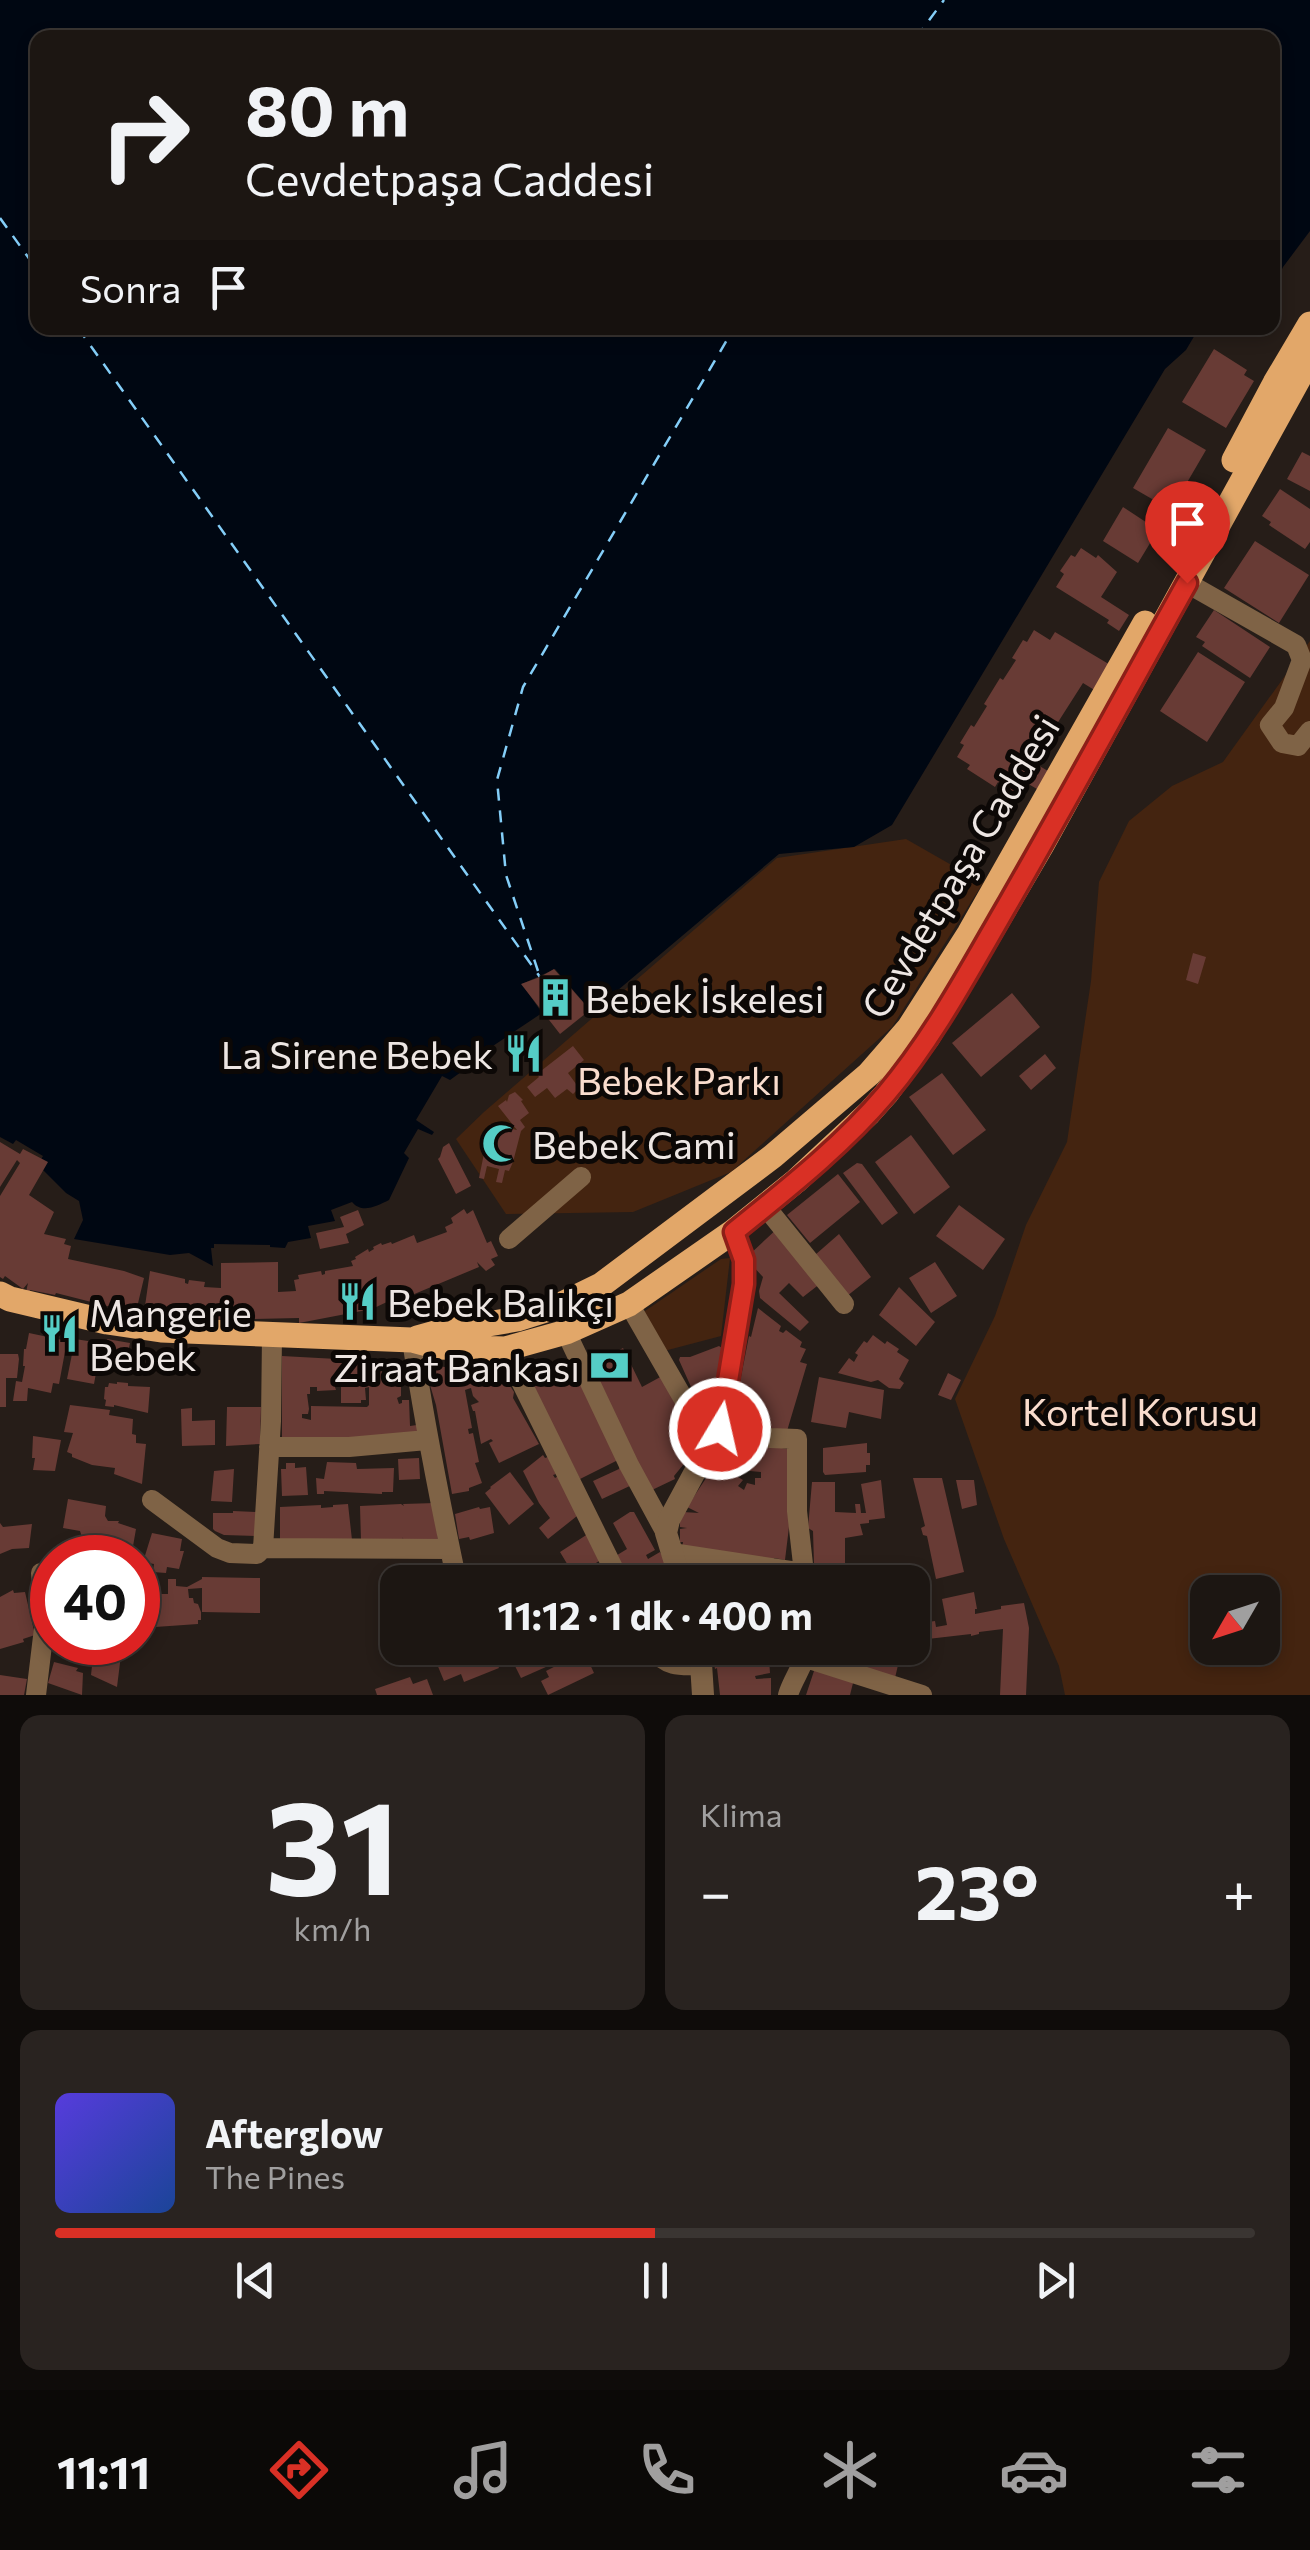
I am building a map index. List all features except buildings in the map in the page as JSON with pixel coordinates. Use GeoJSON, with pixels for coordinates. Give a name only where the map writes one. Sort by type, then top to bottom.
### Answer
{"type":"FeatureCollection","features":[{"type":"Feature","properties":{"kind":"main road","name":"Cevdetpaşa Caddesi"},"geometry":{"type":"LineString","coordinates":[[412,1340],[517,1319],[590,1291],[773,1156],[870,1074],[932,994],[1052,790],[1310,324]]}},
{"type":"Feature","properties":{"kind":"main road","name":"Cevdetpaşa Caddesi"},"geometry":{"type":"LineString","coordinates":[[0,1294],[107,1322],[180,1332],[412,1340],[468,1350],[505,1349],[566,1332],[635,1300],[734,1232],[878,1104],[928,1037],[1042,845],[1310,358]]}},
{"type":"Feature","properties":{"kind":"main road"},"geometry":{"type":"LineString","coordinates":[[773,1156],[790,1166],[796,1180]]}},
{"type":"Feature","properties":{"kind":"main road"},"geometry":{"type":"LineString","coordinates":[[711,1202],[734,1232]]}},
{"type":"Feature","properties":{"kind":"main road"},"geometry":{"type":"LineString","coordinates":[[622,1270],[621,1281],[635,1300]]}},
{"type":"Feature","properties":{"kind":"main road"},"geometry":{"type":"LineString","coordinates":[[558,1306],[566,1332]]}},
{"type":"Feature","properties":{"kind":"street"},"geometry":{"type":"LineString","coordinates":[[1187,583],[1296,645],[1302,660],[1284,708],[1270,725],[1282,743],[1304,738]]}},
{"type":"Feature","properties":{"kind":"street"},"geometry":{"type":"LineString","coordinates":[[508,1239],[582,1177]]}},
{"type":"Feature","properties":{"kind":"street"},"geometry":{"type":"LineString","coordinates":[[765,1206],[844,1304]]}},
{"type":"Feature","properties":{"kind":"street"},"geometry":{"type":"LineString","coordinates":[[669,1543],[670,1520],[715,1437],[744,1284],[744,1260],[734,1232]]}},
{"type":"Feature","properties":{"kind":"street"},"geometry":{"type":"LineString","coordinates":[[635,1300],[715,1437]]}},
{"type":"Feature","properties":{"kind":"street"},"geometry":{"type":"LineString","coordinates":[[566,1332],[669,1543],[676,1565]]}},
{"type":"Feature","properties":{"kind":"street"},"geometry":{"type":"LineString","coordinates":[[152,1500],[217,1548],[230,1553],[257,1554],[263,1548],[272,1335]]}},
{"type":"Feature","properties":{"kind":"street"},"geometry":{"type":"LineString","coordinates":[[412,1340],[427,1440],[453,1565]]}},
{"type":"Feature","properties":{"kind":"street"},"geometry":{"type":"LineString","coordinates":[[505,1349],[612,1565]]}},
{"type":"Feature","properties":{"kind":"street"},"geometry":{"type":"LineString","coordinates":[[715,1437],[797,1440],[797,1511],[803,1565]]}},
{"type":"Feature","properties":{"kind":"street"},"geometry":{"type":"LineString","coordinates":[[269,1447],[349,1447],[427,1440]]}},
{"type":"Feature","properties":{"kind":"street"},"geometry":{"type":"LineString","coordinates":[[669,1543],[754,1565]]}},
{"type":"Feature","properties":{"kind":"street"},"geometry":{"type":"LineString","coordinates":[[263,1548],[450,1549]]}},
{"type":"Feature","properties":{"kind":"street"},"geometry":{"type":"LineString","coordinates":[[36,1695],[39,1665]]}},
{"type":"Feature","properties":{"kind":"street"},"geometry":{"type":"LineString","coordinates":[[701,1665],[704,1695]]}},
{"type":"Feature","properties":{"kind":"street"},"geometry":{"type":"LineString","coordinates":[[788,1695],[800,1665]]}},
{"type":"Feature","properties":{"kind":"street"},"geometry":{"type":"LineString","coordinates":[[839,1665],[922,1695]]}},
{"type":"Feature","properties":{"kind":"green space","name":"Kortel Korusu"},"geometry":{"type":"Polygon","coordinates":[[[1310,641],[1310,1695],[1065,1695],[1059,1666],[1004,1539],[955,1399],[995,1316],[1026,1225],[1067,1142],[1091,981],[1099,882],[1129,821],[1172,786],[1223,762],[1310,641]]]}},
{"type":"Feature","properties":{"kind":"green space","name":"Bebek Parkı"},"geometry":{"type":"Polygon","coordinates":[[[906,839],[983,883],[892,1027],[731,1172],[633,1212],[506,1214],[456,1139],[484,1112],[777,858],[906,839]]]}},
{"type":"Feature","properties":{"kind":"green space"},"geometry":{"type":"Polygon","coordinates":[[[730,1258],[721,1336],[664,1351],[642,1313],[721,1259],[730,1258]]]}},
{"type":"Feature","properties":{"kind":"shaded area"},"geometry":{"type":"Polygon","coordinates":[[[0,0],[1310,0],[1310,231],[1280,273],[1280,30],[30,30],[30,335],[1195,335],[1186,350],[1165,369],[892,825],[854,847],[779,854],[592,1012],[555,969],[522,984],[542,1013],[450,1080],[442,1076],[416,1120],[434,1132],[432,1135],[418,1129],[404,1153],[409,1158],[389,1200],[370,1208],[360,1208],[352,1202],[331,1210],[335,1221],[308,1226],[311,1238],[288,1242],[285,1248],[214,1244],[213,1266],[189,1253],[170,1255],[74,1239],[83,1220],[79,1201],[38,1165],[43,1156],[16,1140],[13,1144],[0,1137],[0,0]]]}},
{"type":"Feature","properties":{"kind":"ferry route"},"geometry":{"type":"LineString","coordinates":[[922,30],[944,0]]}},
{"type":"Feature","properties":{"kind":"ferry route"},"geometry":{"type":"LineString","coordinates":[[0,218],[30,260]]}},
{"type":"Feature","properties":{"kind":"ferry route"},"geometry":{"type":"LineString","coordinates":[[83,335],[540,977]]}},
{"type":"Feature","properties":{"kind":"ferry route"},"geometry":{"type":"LineString","coordinates":[[538,971],[506,875],[497,780],[523,687],[730,335]]}},
{"type":"Feature","properties":{"kind":"place","name":"Bebek İskelesi"},"geometry":{"type":"Point","coordinates":[555,997]}},
{"type":"Feature","properties":{"kind":"place","name":"La Sirene Bebek"},"geometry":{"type":"Point","coordinates":[523,1053]}},
{"type":"Feature","properties":{"kind":"place","name":"Bebek Cami"},"geometry":{"type":"Point","coordinates":[502,1143]}},
{"type":"Feature","properties":{"kind":"place","name":"Bebek Balıkçı"},"geometry":{"type":"Point","coordinates":[357,1301]}},
{"type":"Feature","properties":{"kind":"place","name":"Mangerie Bebek"},"geometry":{"type":"Point","coordinates":[59,1333]}},
{"type":"Feature","properties":{"kind":"place","name":"Ziraat Bankası"},"geometry":{"type":"Point","coordinates":[610,1366]}},
{"type":"Feature","properties":{"kind":"route"},"geometry":{"type":"LineString","coordinates":[[720,1429],[744,1284],[744,1260],[734,1232],[844,1137],[906,1069],[1042,845],[1187,583]]}}]}
